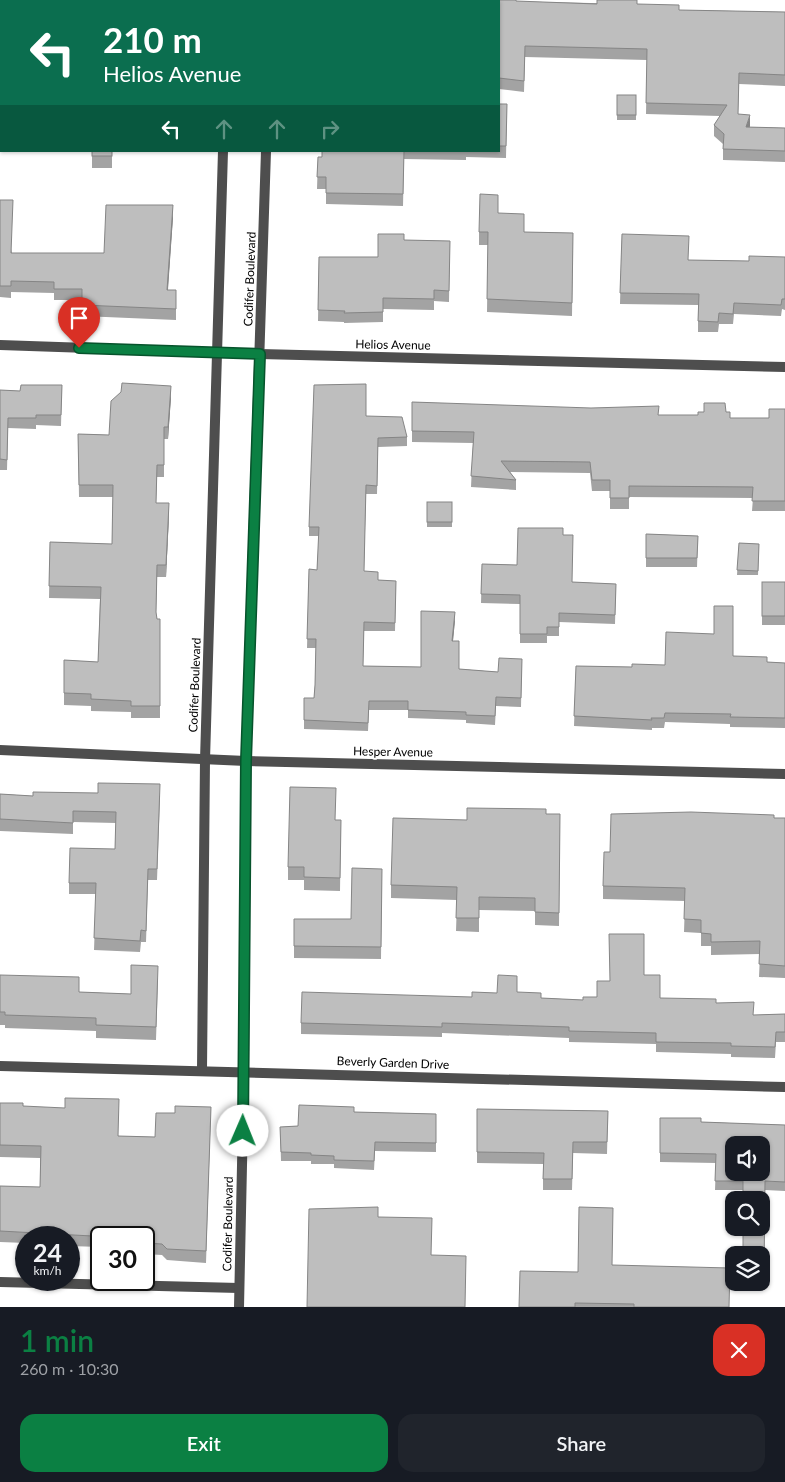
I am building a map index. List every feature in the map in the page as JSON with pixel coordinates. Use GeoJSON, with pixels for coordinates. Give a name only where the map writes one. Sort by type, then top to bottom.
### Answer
{"type":"FeatureCollection","features":[{"type":"Feature","properties":{"kind":"street","name":"Codifer Boulevard"},"geometry":{"type":"LineString","coordinates":[[202,1070],[205,760],[223,152]]}},
{"type":"Feature","properties":{"kind":"street","name":"Codifer Boulevard"},"geometry":{"type":"LineString","coordinates":[[239,1307],[244,1071],[246,761],[266,152]]}},
{"type":"Feature","properties":{"kind":"street","name":"Helios Avenue"},"geometry":{"type":"LineString","coordinates":[[0,345],[260,354],[785,367]]}},
{"type":"Feature","properties":{"kind":"street","name":"Hesper Avenue"},"geometry":{"type":"LineString","coordinates":[[0,750],[205,760],[785,774]]}},
{"type":"Feature","properties":{"kind":"street","name":"Beverly Garden Drive"},"geometry":{"type":"LineString","coordinates":[[0,1066],[785,1086]]}},
{"type":"Feature","properties":{"kind":"street"},"geometry":{"type":"LineString","coordinates":[[0,1282],[239,1288]]}},
{"type":"Feature","properties":{"kind":"building"},"geometry":{"type":"Polygon","coordinates":[[[500,0],[597,4],[597,0],[637,0],[637,4],[679,5],[679,10],[785,12],[785,75],[739,73],[738,114],[750,115],[746,127],[785,128],[785,151],[723,149],[724,134],[714,125],[727,105],[646,103],[647,49],[525,46],[524,81],[500,78],[500,0]]]}},
{"type":"Feature","properties":{"kind":"building"},"geometry":{"type":"Polygon","coordinates":[[[617,95],[636,95],[636,115],[617,115],[617,95]]]}},
{"type":"Feature","properties":{"kind":"building"},"geometry":{"type":"Polygon","coordinates":[[[500,104],[507,104],[506,146],[500,146],[500,104]]]}},
{"type":"Feature","properties":{"kind":"building"},"geometry":{"type":"Polygon","coordinates":[[[92,152],[112,152],[112,156],[92,156],[92,152]]]}},
{"type":"Feature","properties":{"kind":"building"},"geometry":{"type":"Polygon","coordinates":[[[322,152],[404,152],[403,194],[326,193],[326,177],[317,177],[318,157],[322,157],[322,152]]]}},
{"type":"Feature","properties":{"kind":"building"},"geometry":{"type":"Polygon","coordinates":[[[480,194],[498,195],[498,213],[524,214],[524,232],[573,233],[572,303],[487,299],[488,232],[479,232],[480,194]]]}},
{"type":"Feature","properties":{"kind":"building"},"geometry":{"type":"Polygon","coordinates":[[[0,200],[13,200],[11,253],[104,253],[106,205],[173,205],[167,290],[176,290],[176,309],[82,305],[82,289],[54,289],[54,282],[11,281],[11,286],[0,286],[0,200]]]}},
{"type":"Feature","properties":{"kind":"building"},"geometry":{"type":"Polygon","coordinates":[[[378,234],[404,234],[404,240],[450,241],[449,291],[434,290],[434,299],[383,298],[383,312],[344,313],[345,311],[318,310],[319,257],[378,257],[378,234]]]}},
{"type":"Feature","properties":{"kind":"building"},"geometry":{"type":"Polygon","coordinates":[[[622,234],[689,236],[688,260],[749,261],[749,256],[785,257],[785,299],[782,299],[781,305],[734,303],[733,314],[719,313],[718,322],[698,321],[699,294],[620,293],[622,234]]]}},
{"type":"Feature","properties":{"kind":"building"},"geometry":{"type":"Polygon","coordinates":[[[122,383],[171,386],[168,427],[164,427],[164,465],[157,465],[156,503],[169,503],[166,565],[157,565],[156,612],[157,619],[160,619],[160,706],[131,706],[131,701],[91,699],[91,694],[64,693],[64,660],[98,662],[101,587],[49,586],[50,542],[112,544],[113,485],[79,485],[78,434],[109,435],[111,401],[121,392],[122,383]]]}},
{"type":"Feature","properties":{"kind":"building"},"geometry":{"type":"Polygon","coordinates":[[[366,384],[366,416],[402,417],[407,437],[378,438],[377,486],[366,485],[364,571],[378,572],[378,580],[396,581],[395,623],[364,622],[363,666],[421,667],[421,611],[455,612],[452,641],[459,641],[459,669],[498,672],[499,658],[522,659],[521,698],[496,697],[495,716],[466,715],[466,712],[408,710],[408,701],[369,701],[368,723],[304,720],[304,698],[314,698],[315,685],[316,639],[307,639],[309,569],[317,570],[319,527],[309,527],[314,385],[366,384]]]}},
{"type":"Feature","properties":{"kind":"building"},"geometry":{"type":"Polygon","coordinates":[[[21,385],[62,385],[61,415],[36,415],[36,418],[8,418],[7,460],[0,459],[0,390],[20,391],[21,385]]]}},
{"type":"Feature","properties":{"kind":"building"},"geometry":{"type":"Polygon","coordinates":[[[412,402],[591,408],[659,406],[658,415],[698,415],[698,412],[704,412],[704,403],[725,403],[726,412],[730,412],[730,418],[769,418],[769,409],[785,409],[785,501],[752,501],[753,487],[629,486],[629,498],[610,498],[610,480],[592,480],[590,462],[501,461],[516,480],[471,476],[474,432],[412,431],[412,402]]]}},
{"type":"Feature","properties":{"kind":"building"},"geometry":{"type":"Polygon","coordinates":[[[427,502],[452,502],[452,522],[427,522],[427,502]]]}},
{"type":"Feature","properties":{"kind":"building"},"geometry":{"type":"Polygon","coordinates":[[[518,528],[563,528],[563,535],[573,535],[572,582],[616,584],[615,615],[559,613],[559,627],[547,627],[547,634],[520,634],[520,595],[481,594],[482,564],[517,565],[518,528]]]}},
{"type":"Feature","properties":{"kind":"building"},"geometry":{"type":"Polygon","coordinates":[[[646,534],[698,536],[697,558],[646,558],[646,534]]]}},
{"type":"Feature","properties":{"kind":"building"},"geometry":{"type":"Polygon","coordinates":[[[739,543],[759,544],[758,571],[737,570],[739,543]]]}},
{"type":"Feature","properties":{"kind":"building"},"geometry":{"type":"Polygon","coordinates":[[[762,582],[785,582],[785,616],[762,616],[762,582]]]}},
{"type":"Feature","properties":{"kind":"building"},"geometry":{"type":"Polygon","coordinates":[[[714,606],[733,606],[733,656],[767,657],[767,662],[785,663],[785,718],[730,717],[731,714],[665,713],[664,718],[651,718],[652,720],[574,716],[576,666],[632,667],[632,664],[665,665],[666,632],[714,634],[714,606]]]}},
{"type":"Feature","properties":{"kind":"building"},"geometry":{"type":"Polygon","coordinates":[[[98,783],[160,784],[157,869],[148,869],[146,931],[141,930],[140,941],[94,938],[96,883],[69,883],[70,848],[115,849],[116,812],[73,811],[73,823],[0,819],[0,794],[33,796],[33,792],[98,793],[98,783]]]}},
{"type":"Feature","properties":{"kind":"building"},"geometry":{"type":"Polygon","coordinates":[[[290,787],[336,788],[335,820],[341,820],[340,878],[304,877],[304,867],[288,867],[290,787]]]}},
{"type":"Feature","properties":{"kind":"building"},"geometry":{"type":"Polygon","coordinates":[[[467,808],[546,809],[546,814],[560,814],[559,913],[535,912],[535,898],[479,897],[479,918],[456,918],[457,887],[391,885],[393,818],[467,820],[467,808]]]}},
{"type":"Feature","properties":{"kind":"building"},"geometry":{"type":"Polygon","coordinates":[[[691,812],[774,815],[774,818],[785,818],[785,966],[759,964],[760,941],[711,942],[711,934],[701,933],[701,920],[684,919],[685,888],[603,886],[604,852],[610,852],[611,814],[691,812]]]}},
{"type":"Feature","properties":{"kind":"building"},"geometry":{"type":"Polygon","coordinates":[[[352,868],[382,869],[381,947],[294,946],[294,919],[351,919],[352,868]]]}},
{"type":"Feature","properties":{"kind":"building"},"geometry":{"type":"Polygon","coordinates":[[[609,934],[644,934],[644,975],[660,975],[660,998],[716,999],[716,1003],[754,1002],[753,1015],[785,1014],[785,1032],[776,1032],[775,1047],[731,1046],[731,1043],[656,1042],[656,1033],[569,1031],[569,1027],[442,1023],[442,1027],[301,1023],[302,992],[472,997],[472,992],[497,993],[498,975],[517,976],[517,992],[541,993],[541,998],[583,1000],[583,997],[597,997],[597,981],[610,981],[609,934]]]}},
{"type":"Feature","properties":{"kind":"building"},"geometry":{"type":"Polygon","coordinates":[[[131,965],[158,966],[156,1027],[96,1025],[96,1018],[5,1015],[5,1012],[0,1012],[0,975],[79,977],[79,992],[131,994],[131,965]]]}},
{"type":"Feature","properties":{"kind":"building"},"geometry":{"type":"Polygon","coordinates":[[[65,1098],[119,1099],[118,1136],[155,1137],[156,1113],[175,1113],[175,1106],[211,1107],[206,1251],[167,1249],[162,1244],[155,1244],[155,1226],[90,1226],[90,1236],[80,1235],[80,1226],[15,1226],[15,1232],[0,1231],[0,1186],[40,1187],[41,1146],[0,1145],[0,1103],[23,1103],[23,1106],[65,1108],[65,1098]]]}},
{"type":"Feature","properties":{"kind":"building"},"geometry":{"type":"Polygon","coordinates":[[[299,1105],[354,1107],[354,1112],[436,1114],[436,1143],[375,1142],[374,1161],[334,1160],[334,1156],[281,1152],[280,1127],[298,1126],[299,1105]]]}},
{"type":"Feature","properties":{"kind":"building"},"geometry":{"type":"Polygon","coordinates":[[[477,1109],[608,1111],[607,1142],[573,1142],[572,1179],[543,1179],[544,1153],[477,1152],[477,1109]]]}},
{"type":"Feature","properties":{"kind":"building"},"geometry":{"type":"Polygon","coordinates":[[[660,1118],[701,1118],[701,1122],[785,1125],[785,1182],[765,1181],[770,1181],[770,1136],[725,1136],[725,1181],[715,1181],[716,1154],[660,1153],[660,1118]]]}},
{"type":"Feature","properties":{"kind":"building"},"geometry":{"type":"Polygon","coordinates":[[[743,1181],[765,1181],[765,1191],[743,1191],[743,1181]]]}},
{"type":"Feature","properties":{"kind":"building"},"geometry":{"type":"Polygon","coordinates":[[[378,1207],[378,1217],[432,1218],[431,1255],[466,1256],[465,1307],[307,1307],[309,1209],[378,1207]]]}},
{"type":"Feature","properties":{"kind":"building"},"geometry":{"type":"Polygon","coordinates":[[[579,1207],[613,1208],[612,1265],[725,1268],[725,1291],[729,1291],[729,1307],[634,1307],[634,1304],[575,1303],[575,1307],[519,1307],[520,1271],[578,1272],[579,1207]]]}},
{"type":"Feature","properties":{"kind":"building"},"geometry":{"type":"Polygon","coordinates":[[[743,1236],[764,1236],[764,1246],[743,1246],[743,1236]]]}},
{"type":"Feature","properties":{"kind":"route"},"geometry":{"type":"LineString","coordinates":[[79,348],[260,354],[246,761],[243,1131]]}}]}
